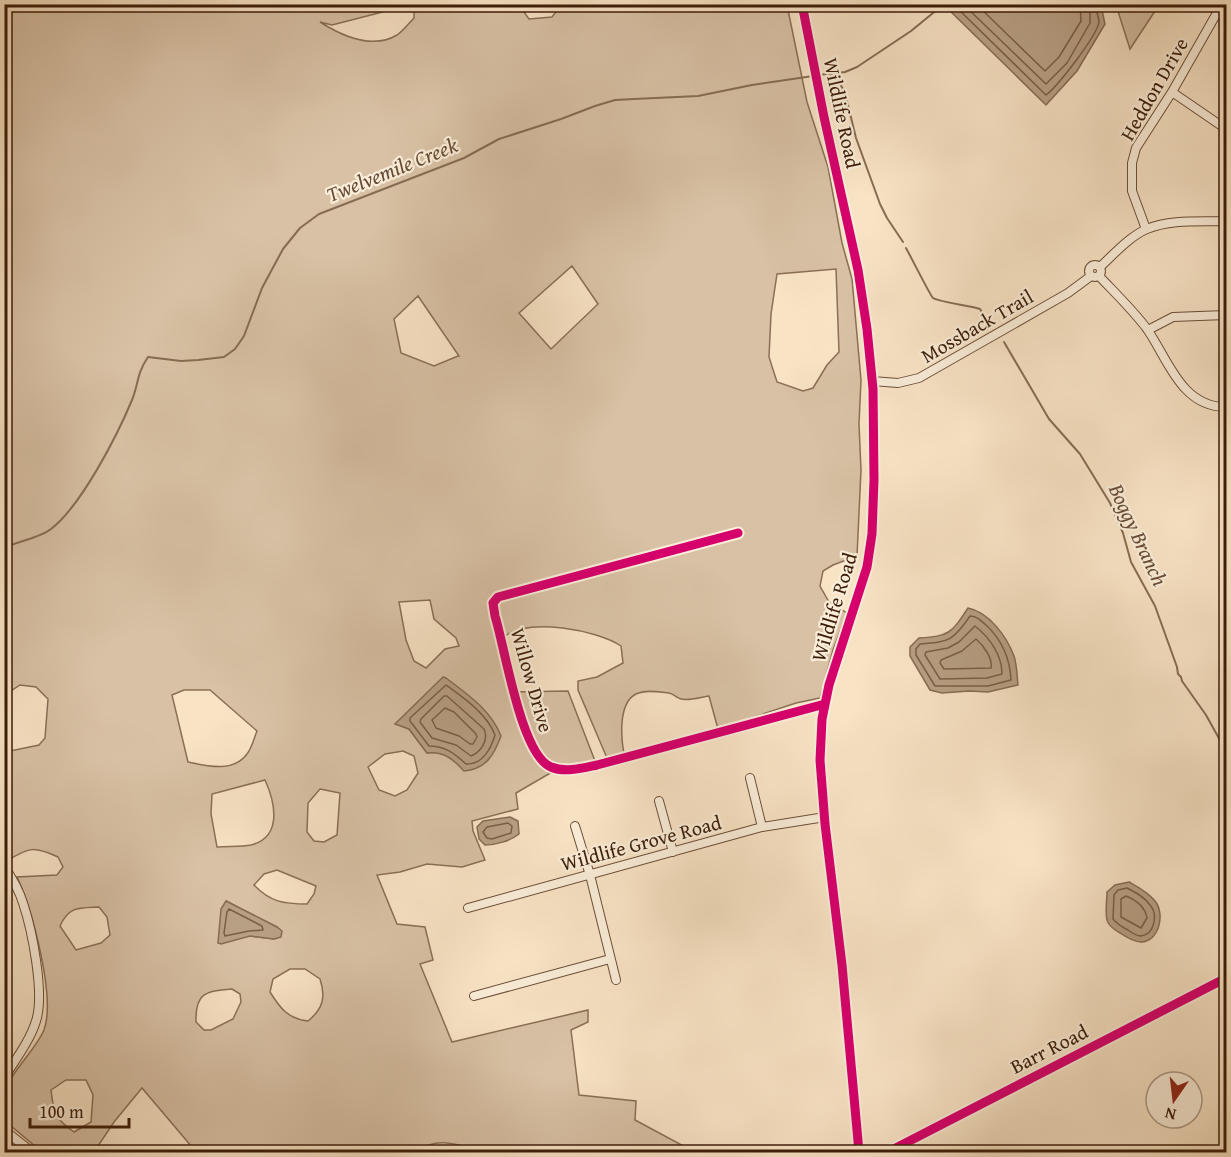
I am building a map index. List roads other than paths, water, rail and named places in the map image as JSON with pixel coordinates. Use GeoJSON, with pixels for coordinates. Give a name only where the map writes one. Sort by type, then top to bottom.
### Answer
{"type":"FeatureCollection","features":[{"type":"Feature","properties":{"kind":"street","name":"Wildlife Road"},"geometry":{"type":"LineString","coordinates":[[802,4],[813,65],[858,270],[872,381],[874,480],[872,534],[867,567],[835,665],[825,704],[820,760],[859,1152]]}},
{"type":"Feature","properties":{"kind":"street","name":"Heddon Drive"},"geometry":{"type":"LineString","coordinates":[[1146,229],[1132,191],[1132,163],[1144,135],[1172,92],[1222,4]]}},
{"type":"Feature","properties":{"kind":"street"},"geometry":{"type":"LineString","coordinates":[[1172,92],[1227,129]]}},
{"type":"Feature","properties":{"kind":"street","name":"Mossback Trail"},"geometry":{"type":"LineString","coordinates":[[872,381],[898,383],[919,378],[1068,293],[1097,273],[1122,246],[1146,229],[1176,222],[1227,221]]}},
{"type":"Feature","properties":{"kind":"street"},"geometry":{"type":"LineString","coordinates":[[1097,273],[1148,330],[1178,382],[1188,393],[1208,404],[1227,407]]}},
{"type":"Feature","properties":{"kind":"street"},"geometry":{"type":"LineString","coordinates":[[1148,330],[1173,317],[1227,315]]}},
{"type":"Feature","properties":{"kind":"street","name":"Willow Drive"},"geometry":{"type":"LineString","coordinates":[[738,533],[498,597],[493,603],[495,616],[522,722],[533,747],[540,759],[550,767],[564,770],[577,769],[825,704]]}},
{"type":"Feature","properties":{"kind":"street"},"geometry":{"type":"LineString","coordinates":[[750,778],[762,827]]}},
{"type":"Feature","properties":{"kind":"street"},"geometry":{"type":"LineString","coordinates":[[659,801],[673,852]]}},
{"type":"Feature","properties":{"kind":"street","name":"Wildlife Grove Road"},"geometry":{"type":"LineString","coordinates":[[468,908],[762,827],[825,817]]}},
{"type":"Feature","properties":{"kind":"street"},"geometry":{"type":"LineString","coordinates":[[574,826],[590,875],[616,980]]}},
{"type":"Feature","properties":{"kind":"street"},"geometry":{"type":"LineString","coordinates":[[4,866],[18,889],[27,915],[39,1001],[34,1028],[4,1078]]}},
{"type":"Feature","properties":{"kind":"street"},"geometry":{"type":"LineString","coordinates":[[474,996],[610,959]]}},
{"type":"Feature","properties":{"kind":"street","name":"Barr Road"},"geometry":{"type":"LineString","coordinates":[[888,1152],[1227,978]]}},
{"type":"Feature","properties":{"kind":"street"},"geometry":{"type":"LineString","coordinates":[[4,1130],[32,1152]]}},
{"type":"Feature","properties":{"kind":"water"},"geometry":{"type":"Polygon","coordinates":[[[944,5],[1110,5],[1102,10],[1105,24],[1077,71],[1046,105],[944,5]]]}},
{"type":"Feature","properties":{"kind":"water"},"geometry":{"type":"Polygon","coordinates":[[[968,608],[976,610],[990,620],[1007,641],[1015,659],[1018,685],[988,692],[942,693],[930,690],[910,656],[910,647],[919,638],[948,632],[968,608]]]}},
{"type":"Feature","properties":{"kind":"water"},"geometry":{"type":"Polygon","coordinates":[[[443,677],[485,710],[501,736],[488,760],[472,770],[464,771],[443,755],[427,753],[409,729],[395,724],[443,677]]]}},
{"type":"Feature","properties":{"kind":"water"},"geometry":{"type":"Polygon","coordinates":[[[510,817],[518,821],[519,834],[507,841],[494,844],[485,845],[479,839],[477,827],[483,821],[510,817]]]}},
{"type":"Feature","properties":{"kind":"water"},"geometry":{"type":"Polygon","coordinates":[[[1129,882],[1149,895],[1160,912],[1159,926],[1153,937],[1141,942],[1130,939],[1110,926],[1106,913],[1107,892],[1115,885],[1129,882]]]}},
{"type":"Feature","properties":{"kind":"water"},"geometry":{"type":"Polygon","coordinates":[[[226,901],[277,927],[282,931],[281,937],[274,939],[250,936],[218,943],[221,909],[226,901]]]}},
{"type":"Feature","properties":{"kind":"waterway","name":"Twelvemile Creek"},"geometry":{"type":"LineString","coordinates":[[818,75],[845,72],[857,67],[911,31],[944,4]]}},
{"type":"Feature","properties":{"kind":"waterway","name":"Boggy Branch"},"geometry":{"type":"LineString","coordinates":[[831,75],[838,80],[845,93],[856,138],[880,204],[903,242]]}},
{"type":"Feature","properties":{"kind":"waterway","name":"Twelvemile Creek"},"geometry":{"type":"LineString","coordinates":[[4,548],[51,529],[74,504],[86,488],[117,432],[132,400],[141,369],[148,357],[181,361],[198,360],[224,357],[235,349],[244,336],[262,288],[283,249],[300,228],[319,214],[464,158],[499,139],[615,100],[698,96],[813,76]]}},
{"type":"Feature","properties":{"kind":"waterway","name":"Boggy Branch"},"geometry":{"type":"LineString","coordinates":[[906,248],[933,298],[980,309],[990,326]]}},
{"type":"Feature","properties":{"kind":"waterway","name":"Boggy Branch"},"geometry":{"type":"LineString","coordinates":[[1004,342],[1049,419],[1080,454],[1110,503],[1123,533],[1131,562],[1155,606],[1178,674],[1206,715],[1226,751]]}},
{"type":"Feature","properties":{"kind":"waterway","name":"Twelvemile Creek"},"geometry":{"type":"LineString","coordinates":[[4,585],[6,588],[4,596]]}}]}
